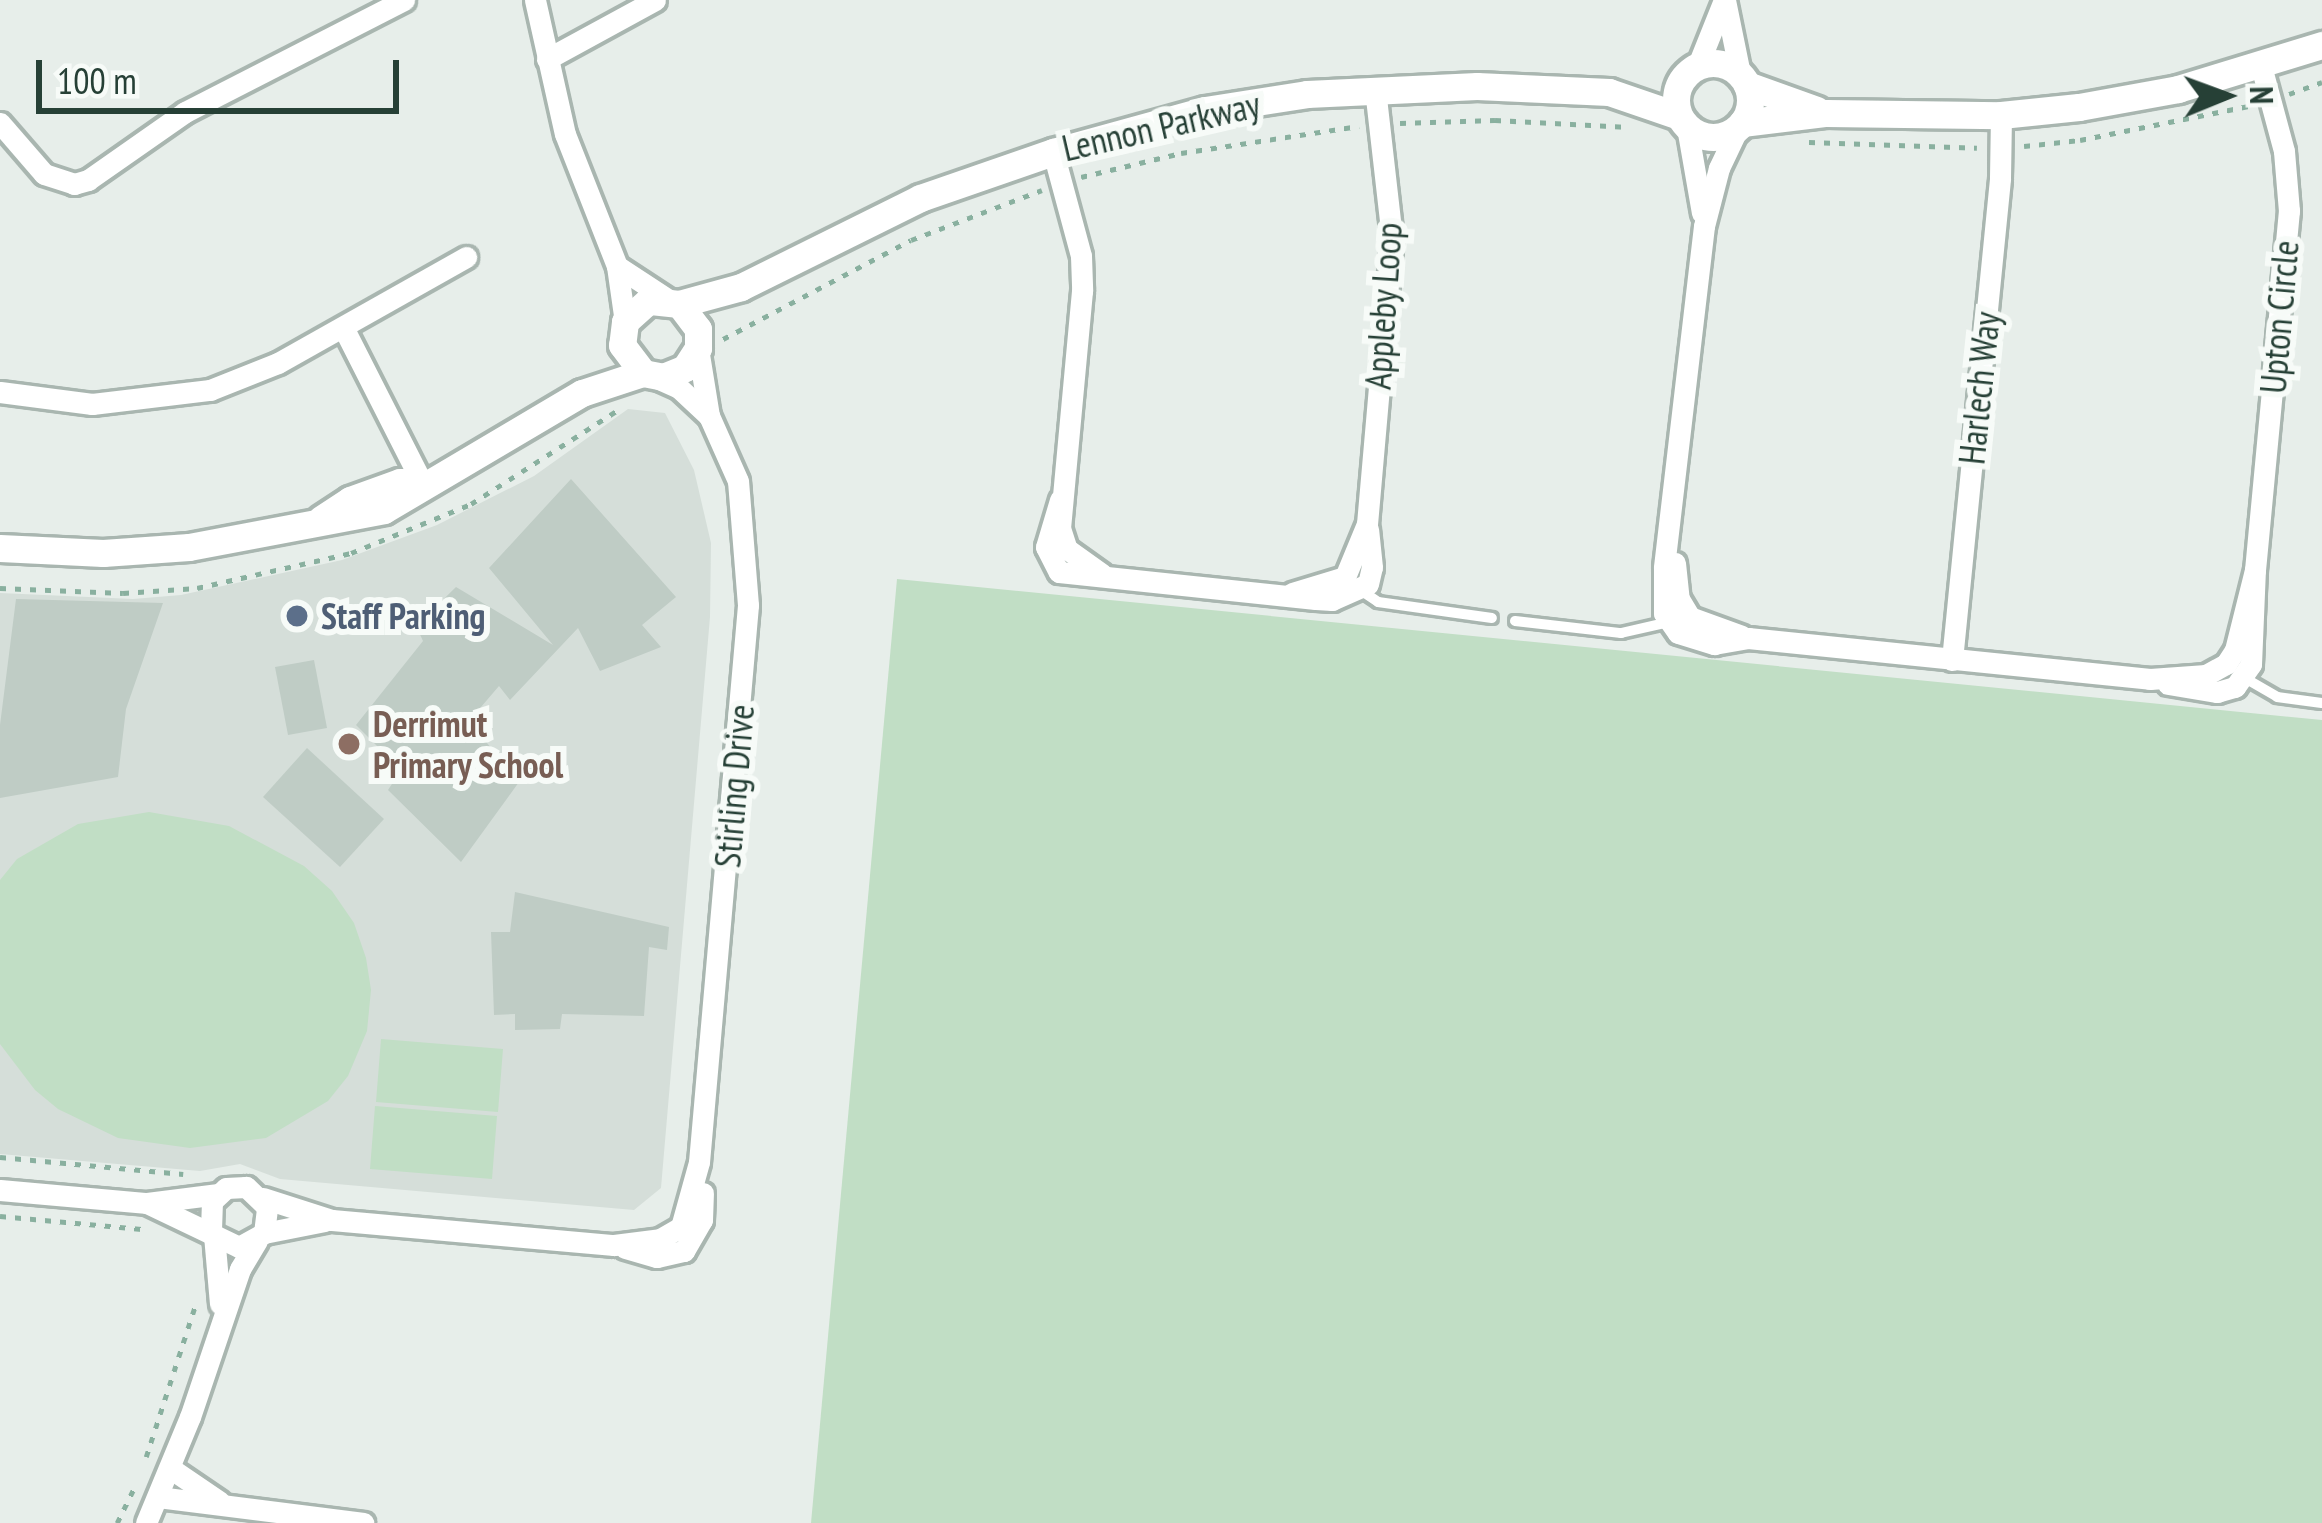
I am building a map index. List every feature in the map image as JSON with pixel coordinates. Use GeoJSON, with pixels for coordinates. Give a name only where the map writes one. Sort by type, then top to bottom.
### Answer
{"type":"FeatureCollection","features":[{"type":"Feature","properties":{"kind":"street"},"geometry":{"type":"LineString","coordinates":[[0,123],[44,175],[74,184],[88,180],[185,112],[404,0]]}},
{"type":"Feature","properties":{"kind":"street"},"geometry":{"type":"LineString","coordinates":[[536,0],[565,134],[617,266],[626,357],[647,374],[679,388],[710,416]]}},
{"type":"Feature","properties":{"kind":"street"},"geometry":{"type":"LineString","coordinates":[[547,59],[655,0]]}},
{"type":"Feature","properties":{"kind":"street"},"geometry":{"type":"LineString","coordinates":[[1704,226],[1676,93],[1725,0]]}},
{"type":"Feature","properties":{"kind":"street"},"geometry":{"type":"LineString","coordinates":[[1725,0],[1750,105],[1719,168],[1704,226],[1671,531],[1679,620],[1748,638],[2150,679],[2218,692],[2245,678]]}},
{"type":"Feature","properties":{"kind":"street"},"geometry":{"type":"LineString","coordinates":[[1683,122],[1707,137],[1741,125],[1826,112],[2001,115],[2178,89],[2322,45]]}},
{"type":"Feature","properties":{"kind":"street"},"geometry":{"type":"LineString","coordinates":[[1692,69],[1720,63],[1744,80],[1826,112]]}},
{"type":"Feature","properties":{"kind":"street","name":"Upton Circle"},"geometry":{"type":"LineString","coordinates":[[2245,678],[2254,631],[2254,570],[2289,211],[2284,151],[2261,66]]}},
{"type":"Feature","properties":{"kind":"street","name":"Lennon Parkway"},"geometry":{"type":"LineString","coordinates":[[582,393],[610,360],[639,305],[741,287],[920,198],[1053,152],[1205,110],[1375,88],[1609,92],[1692,69]]}},
{"type":"Feature","properties":{"kind":"street","name":"Appleby Loop"},"geometry":{"type":"LineString","coordinates":[[1353,584],[1372,567],[1367,524],[1392,238],[1375,88]]}},
{"type":"Feature","properties":{"kind":"street","name":"Lennon Parkway"},"geometry":{"type":"LineString","coordinates":[[1609,92],[1683,122]]}},
{"type":"Feature","properties":{"kind":"street","name":"Harlech Way"},"geometry":{"type":"LineString","coordinates":[[1952,660],[2002,148],[2001,115]]}},
{"type":"Feature","properties":{"kind":"street"},"geometry":{"type":"LineString","coordinates":[[1053,152],[1081,256],[1082,291],[1060,500],[1059,556],[1102,574],[1332,600],[1353,584]]}},
{"type":"Feature","properties":{"kind":"street"},"geometry":{"type":"LineString","coordinates":[[0,392],[92,404],[186,396],[262,371],[466,257]]}},
{"type":"Feature","properties":{"kind":"street"},"geometry":{"type":"LineString","coordinates":[[617,266],[694,319],[699,355]]}},
{"type":"Feature","properties":{"kind":"street","name":"Lennon Parkway"},"geometry":{"type":"LineString","coordinates":[[0,548],[103,553],[169,549],[384,510],[407,500],[422,483],[582,393],[647,374],[674,374],[699,355],[741,287]]}},
{"type":"Feature","properties":{"kind":"street"},"geometry":{"type":"LineString","coordinates":[[344,328],[422,483]]}},
{"type":"Feature","properties":{"kind":"street","name":"Stirling Drive"},"geometry":{"type":"LineString","coordinates":[[262,1198],[332,1220],[614,1245],[660,1239],[681,1227],[699,1162],[748,585],[738,481],[710,416],[699,355]]}},
{"type":"Feature","properties":{"kind":"street","name":"Upton Circle"},"geometry":{"type":"LineString","coordinates":[[2226,664],[2235,650],[2254,570]]}},
{"type":"Feature","properties":{"kind":"street"},"geometry":{"type":"LineString","coordinates":[[2150,679],[2206,675],[2226,664]]}},
{"type":"Feature","properties":{"kind":"street"},"geometry":{"type":"LineString","coordinates":[[0,1190],[147,1204],[218,1194],[236,1186],[262,1198],[268,1216],[221,1316],[170,1468],[146,1523]]}},
{"type":"Feature","properties":{"kind":"street"},"geometry":{"type":"LineString","coordinates":[[218,1194],[209,1210],[221,1316]]}},
{"type":"Feature","properties":{"kind":"street"},"geometry":{"type":"LineString","coordinates":[[147,1204],[212,1232],[230,1246],[260,1237]]}},
{"type":"Feature","properties":{"kind":"street","name":"Stirling Drive"},"geometry":{"type":"LineString","coordinates":[[260,1237],[332,1220]]}},
{"type":"Feature","properties":{"kind":"street"},"geometry":{"type":"LineString","coordinates":[[170,1468],[226,1506]]}},
{"type":"Feature","properties":{"kind":"street"},"geometry":{"type":"LineString","coordinates":[[158,1497],[363,1523]]}},
{"type":"Feature","properties":{"kind":"lane"},"geometry":{"type":"LineString","coordinates":[[1353,584],[1378,602],[1492,618]]}},
{"type":"Feature","properties":{"kind":"lane"},"geometry":{"type":"LineString","coordinates":[[1515,621],[1621,633],[1679,620]]}},
{"type":"Feature","properties":{"kind":"lane"},"geometry":{"type":"LineString","coordinates":[[2226,664],[2276,697],[2322,703]]}},
{"type":"Feature","properties":{"kind":"path"},"geometry":{"type":"LineString","coordinates":[[1790,140],[1849,147],[2002,148],[2080,140],[2270,100],[2322,82]]}},
{"type":"Feature","properties":{"kind":"path"},"geometry":{"type":"LineString","coordinates":[[699,355],[715,367],[723,336],[819,284],[974,214],[1062,184],[1180,153],[1380,124],[1495,120],[1632,128]]}},
{"type":"Feature","properties":{"kind":"path"},"geometry":{"type":"LineString","coordinates":[[0,588],[123,593],[197,587],[351,554],[471,504],[547,460],[626,404]]}},
{"type":"Feature","properties":{"kind":"path"},"geometry":{"type":"LineString","coordinates":[[0,1157],[194,1175]]}},
{"type":"Feature","properties":{"kind":"path"},"geometry":{"type":"LineString","coordinates":[[0,1216],[156,1230]]}},
{"type":"Feature","properties":{"kind":"path"},"geometry":{"type":"LineString","coordinates":[[117,1523],[141,1472],[197,1302]]}},
{"type":"Feature","properties":{"kind":"shaded area","name":"Derrimut Primary School"},"geometry":{"type":"Polygon","coordinates":[[[628,409],[665,413],[694,470],[711,543],[710,617],[661,1188],[634,1210],[280,1179],[240,1164],[200,1171],[0,1154],[0,593],[133,599],[181,595],[342,560],[437,525],[534,476],[628,409]]]}},
{"type":"Feature","properties":{"kind":"green space"},"geometry":{"type":"Polygon","coordinates":[[[897,579],[2322,720],[2322,1523],[811,1523],[897,579]]]}},
{"type":"Feature","properties":{"kind":"green space"},"geometry":{"type":"Polygon","coordinates":[[[149,812],[229,826],[304,866],[332,891],[354,923],[371,990],[367,1031],[348,1076],[328,1101],[266,1138],[190,1148],[118,1138],[58,1109],[35,1090],[0,1044],[0,880],[17,859],[78,824],[149,812]]]}},
{"type":"Feature","properties":{"kind":"green space"},"geometry":{"type":"Polygon","coordinates":[[[381,1039],[503,1049],[498,1112],[376,1102],[381,1039]]]}},
{"type":"Feature","properties":{"kind":"green space"},"geometry":{"type":"Polygon","coordinates":[[[375,1106],[497,1116],[492,1179],[370,1169],[375,1106]]]}},
{"type":"Feature","properties":{"kind":"building"},"geometry":{"type":"Polygon","coordinates":[[[571,479],[676,597],[642,625],[661,647],[600,671],[578,628],[510,700],[499,686],[469,721],[519,782],[461,862],[388,790],[401,770],[356,725],[423,641],[416,626],[456,587],[553,645],[489,568],[571,479]]]}},
{"type":"Feature","properties":{"kind":"building"},"geometry":{"type":"Polygon","coordinates":[[[16,599],[163,603],[126,709],[118,777],[0,798],[0,725],[16,599]]]}},
{"type":"Feature","properties":{"kind":"building"},"geometry":{"type":"Polygon","coordinates":[[[314,660],[327,728],[288,735],[275,667],[314,660]]]}},
{"type":"Feature","properties":{"kind":"building"},"geometry":{"type":"Polygon","coordinates":[[[307,748],[384,819],[340,867],[263,797],[307,748]]]}},
{"type":"Feature","properties":{"kind":"building"},"geometry":{"type":"Polygon","coordinates":[[[515,892],[669,927],[667,950],[649,947],[644,1016],[562,1014],[560,1029],[515,1030],[515,1014],[494,1015],[491,932],[510,932],[515,892]]]}},
{"type":"Feature","properties":{"kind":"place","name":"Staff Parking"},"geometry":{"type":"Point","coordinates":[297,616]}},
{"type":"Feature","properties":{"kind":"place","name":"Derrimut Primary School"},"geometry":{"type":"Point","coordinates":[349,744]}}]}
